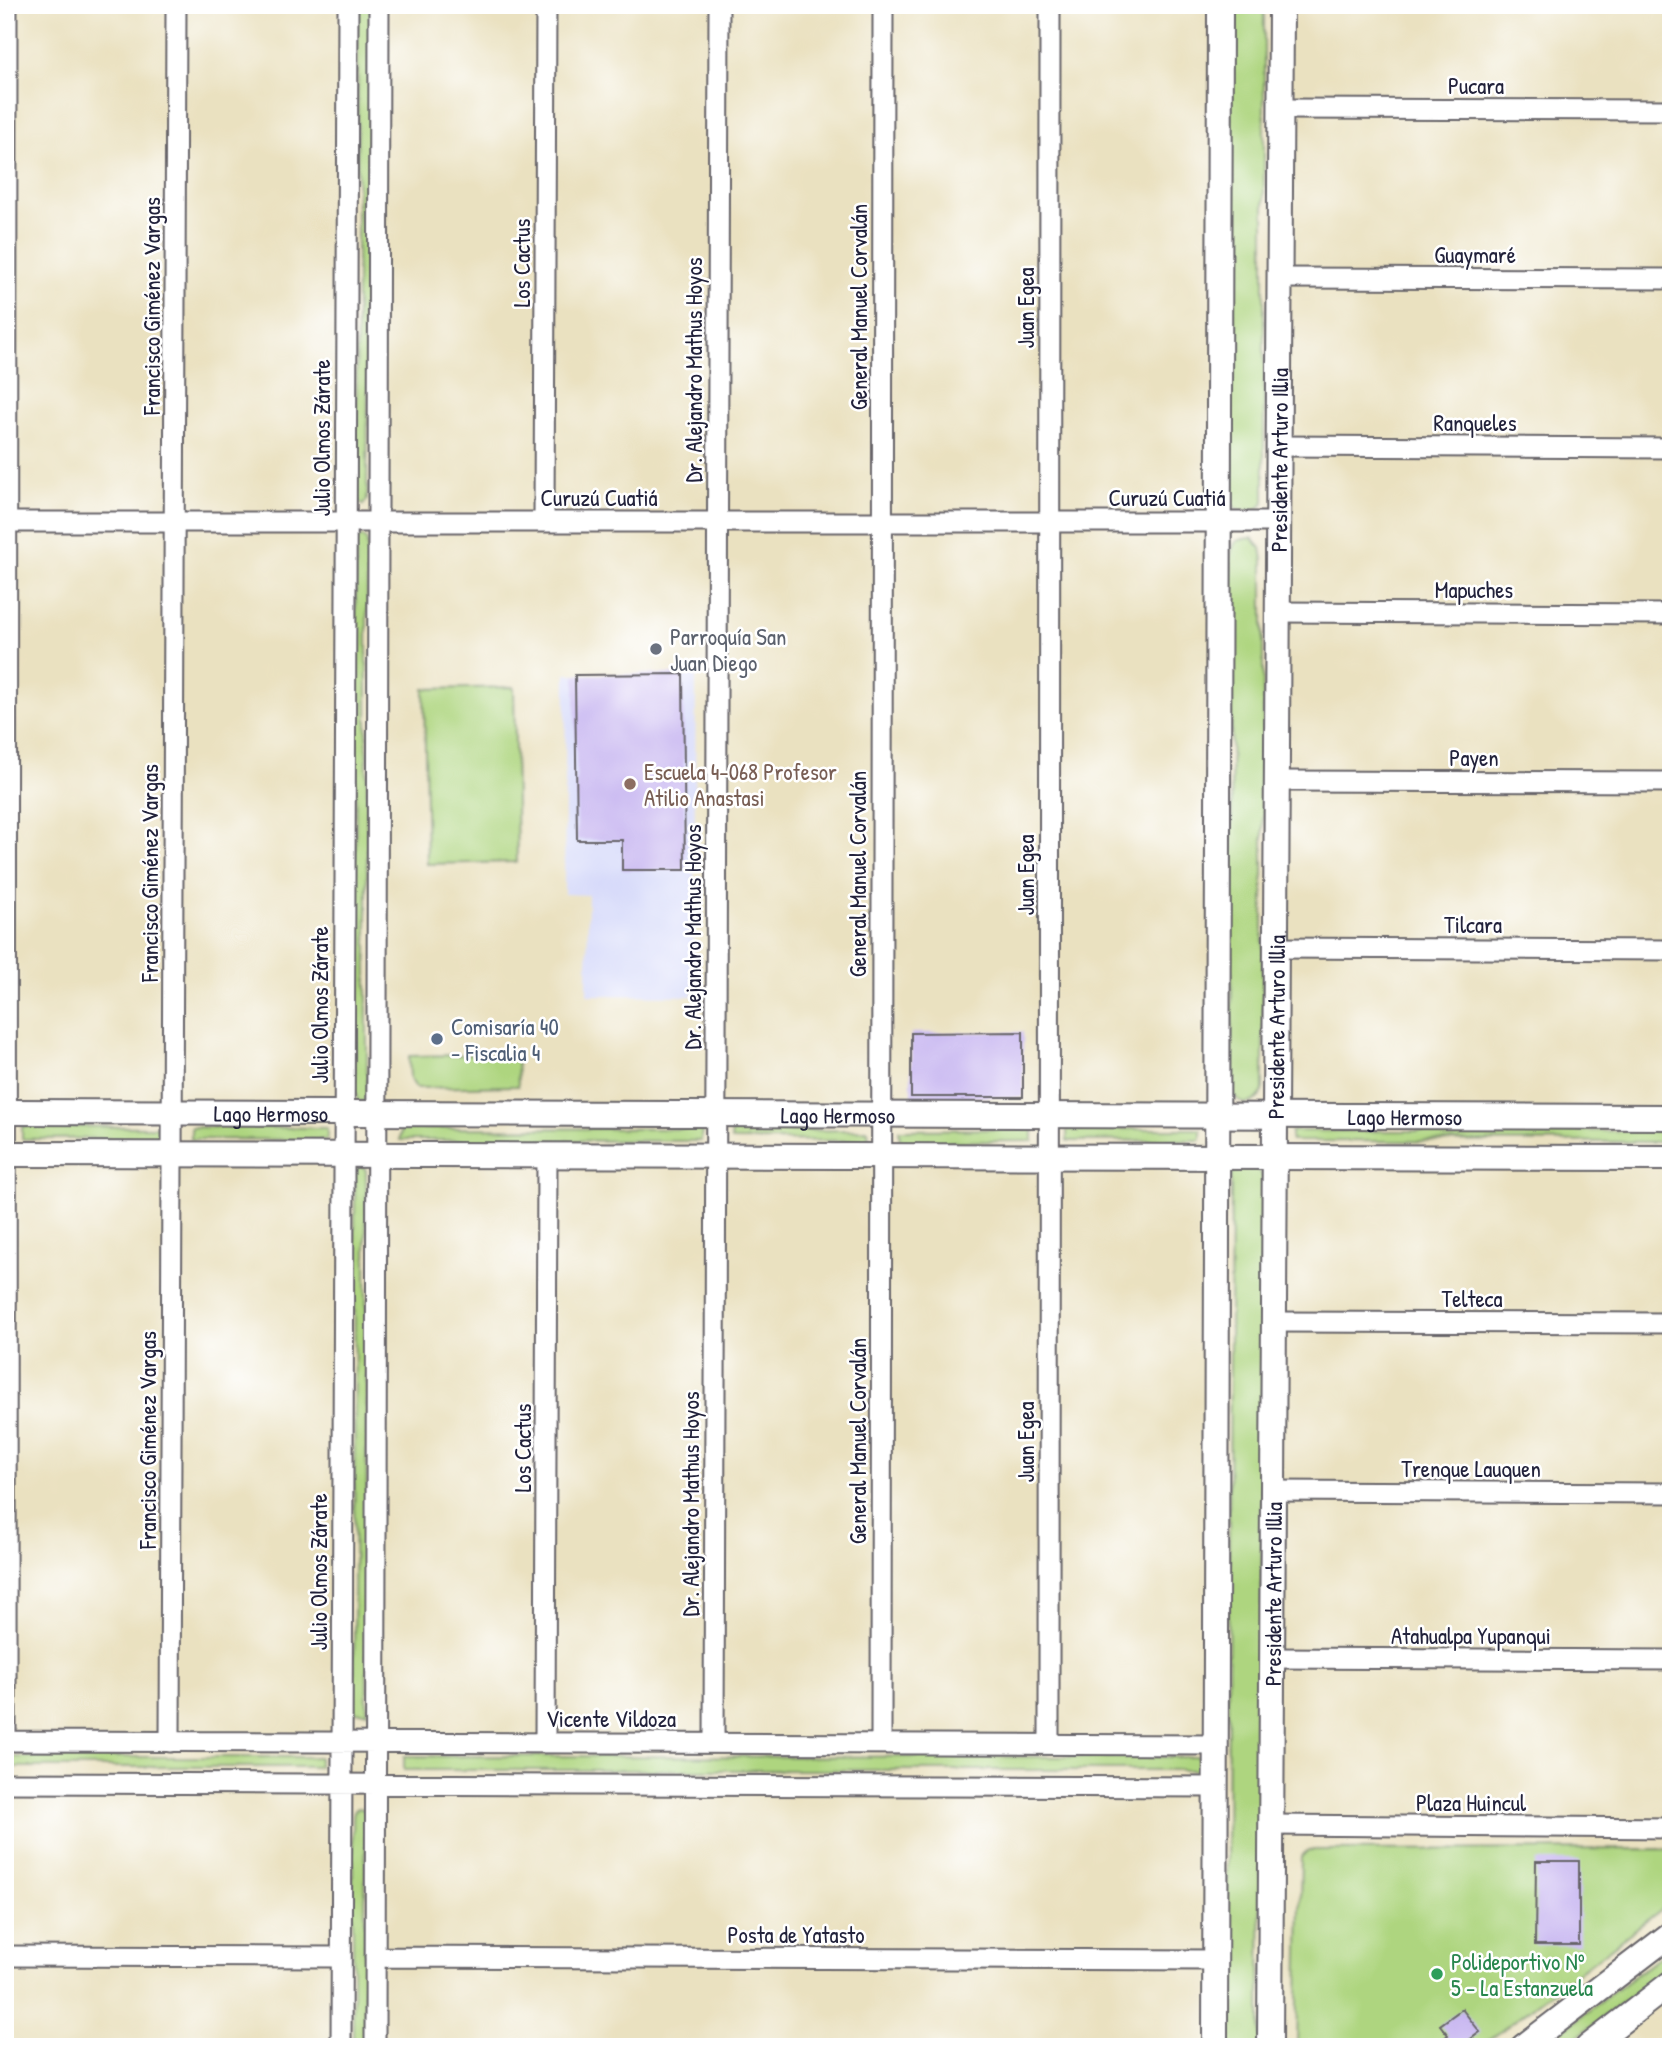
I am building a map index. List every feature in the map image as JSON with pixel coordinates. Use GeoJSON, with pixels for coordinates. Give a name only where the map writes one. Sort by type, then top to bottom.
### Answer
{"type":"FeatureCollection","features":[{"type":"Feature","properties":{"kind":"street"},"geometry":{"type":"LineString","coordinates":[[6,1741],[7,5]]}},
{"type":"Feature","properties":{"kind":"street","name":"Francisco Giménez Vargas"},"geometry":{"type":"LineString","coordinates":[[170,1742],[176,5]]}},
{"type":"Feature","properties":{"kind":"street","name":"Julio Olmos Zárate"},"geometry":{"type":"LineString","coordinates":[[341,2047],[348,5]]}},
{"type":"Feature","properties":{"kind":"street"},"geometry":{"type":"LineString","coordinates":[[375,2047],[379,5]]}},
{"type":"Feature","properties":{"kind":"street","name":"Los Cactus"},"geometry":{"type":"LineString","coordinates":[[544,522],[546,5]]}},
{"type":"Feature","properties":{"kind":"street","name":"Dr. Alejandro Mathus Hoyos"},"geometry":{"type":"LineString","coordinates":[[714,1743],[719,5]]}},
{"type":"Feature","properties":{"kind":"street","name":"General Manuel Corvalán"},"geometry":{"type":"LineString","coordinates":[[881,1744],[883,5]]}},
{"type":"Feature","properties":{"kind":"street","name":"Juan Egea"},"geometry":{"type":"LineString","coordinates":[[1049,1744],[1050,5]]}},
{"type":"Feature","properties":{"kind":"street"},"geometry":{"type":"LineString","coordinates":[[1215,2047],[1220,5]]}},
{"type":"Feature","properties":{"kind":"street","name":"Presidente Arturo Illia"},"geometry":{"type":"LineString","coordinates":[[1270,2047],[1281,5]]}},
{"type":"Feature","properties":{"kind":"street","name":"Pucara"},"geometry":{"type":"LineString","coordinates":[[1281,109],[1671,110]]}},
{"type":"Feature","properties":{"kind":"street","name":"Guaymaré"},"geometry":{"type":"LineString","coordinates":[[1280,278],[1671,279]]}},
{"type":"Feature","properties":{"kind":"street","name":"Ranqueles"},"geometry":{"type":"LineString","coordinates":[[1278,446],[1671,448]]}},
{"type":"Feature","properties":{"kind":"street","name":"Curuzú Cuatiá"},"geometry":{"type":"LineString","coordinates":[[6,522],[1278,522]]}},
{"type":"Feature","properties":{"kind":"street","name":"Mapuches"},"geometry":{"type":"LineString","coordinates":[[1277,612],[1671,614]]}},
{"type":"Feature","properties":{"kind":"street","name":"Payen"},"geometry":{"type":"LineString","coordinates":[[1276,781],[1671,782]]}},
{"type":"Feature","properties":{"kind":"street","name":"Tilcara"},"geometry":{"type":"LineString","coordinates":[[1275,948],[1671,950]]}},
{"type":"Feature","properties":{"kind":"street","name":"Lago Hermoso"},"geometry":{"type":"LineString","coordinates":[[6,1112],[1671,1117]]}},
{"type":"Feature","properties":{"kind":"street","name":"Lago Hermoso"},"geometry":{"type":"LineString","coordinates":[[6,1154],[1671,1158]]}},
{"type":"Feature","properties":{"kind":"street","name":"Los Cactus"},"geometry":{"type":"LineString","coordinates":[[545,1742],[547,1155]]}},
{"type":"Feature","properties":{"kind":"street","name":"Telteca"},"geometry":{"type":"LineString","coordinates":[[1273,1322],[1671,1323]]}},
{"type":"Feature","properties":{"kind":"street","name":"Trenque Lauquen"},"geometry":{"type":"LineString","coordinates":[[1272,1491],[1671,1493]]}},
{"type":"Feature","properties":{"kind":"street","name":"Atahualpa Yupanqui"},"geometry":{"type":"LineString","coordinates":[[1272,1658],[1671,1660]]}},
{"type":"Feature","properties":{"kind":"street","name":"Vicente Vildoza"},"geometry":{"type":"LineString","coordinates":[[6,1741],[1217,1745]]}},
{"type":"Feature","properties":{"kind":"street"},"geometry":{"type":"LineString","coordinates":[[5,1783],[1217,1787]]}},
{"type":"Feature","properties":{"kind":"street","name":"Plaza Huincul"},"geometry":{"type":"LineString","coordinates":[[1271,1825],[1671,1828]]}},
{"type":"Feature","properties":{"kind":"street"},"geometry":{"type":"LineString","coordinates":[[1523,2047],[1671,1934]]}},
{"type":"Feature","properties":{"kind":"street"},"geometry":{"type":"LineString","coordinates":[[5,1956],[341,1957]]}},
{"type":"Feature","properties":{"kind":"street","name":"Posta de Yatasto"},"geometry":{"type":"LineString","coordinates":[[375,1957],[1216,1961]]}},
{"type":"Feature","properties":{"kind":"street"},"geometry":{"type":"LineString","coordinates":[[1588,2047],[1671,1983]]}},
{"type":"Feature","properties":{"kind":"shaded area","name":"Escuela 4-068 Profesor Atilio Anastasi"},"geometry":{"type":"Polygon","coordinates":[[[566,674],[696,675],[693,996],[587,995],[588,895],[564,894],[566,674]]]}},
{"type":"Feature","properties":{"kind":"green space"},"geometry":{"type":"Polygon","coordinates":[[[358,5],[371,5],[367,500],[363,505],[356,500],[358,5]]]}},
{"type":"Feature","properties":{"kind":"green space"},"geometry":{"type":"Polygon","coordinates":[[[1230,5],[1264,5],[1264,502],[1259,508],[1248,510],[1236,509],[1231,503],[1230,5]]]}},
{"type":"Feature","properties":{"kind":"green space"},"geometry":{"type":"Polygon","coordinates":[[[363,537],[367,542],[367,1090],[365,1101],[358,1102],[355,1091],[356,542],[363,537]]]}},
{"type":"Feature","properties":{"kind":"green space"},"geometry":{"type":"Polygon","coordinates":[[[1252,538],[1261,548],[1263,560],[1263,1091],[1256,1100],[1244,1103],[1232,1093],[1231,558],[1236,542],[1252,538]]]}},
{"type":"Feature","properties":{"kind":"green space"},"geometry":{"type":"Polygon","coordinates":[[[514,687],[517,862],[427,864],[424,689],[514,687]]]}},
{"type":"Feature","properties":{"kind":"green space"},"geometry":{"type":"Polygon","coordinates":[[[517,1054],[518,1086],[416,1088],[410,1078],[409,1056],[517,1054]]]}},
{"type":"Feature","properties":{"kind":"green space"},"geometry":{"type":"Polygon","coordinates":[[[22,1126],[159,1127],[159,1138],[22,1139],[22,1126]]]}},
{"type":"Feature","properties":{"kind":"green space"},"geometry":{"type":"Polygon","coordinates":[[[191,1127],[327,1128],[327,1140],[191,1139],[191,1127]]]}},
{"type":"Feature","properties":{"kind":"green space"},"geometry":{"type":"Polygon","coordinates":[[[401,1128],[702,1129],[701,1141],[400,1140],[401,1128]]]}},
{"type":"Feature","properties":{"kind":"green space"},"geometry":{"type":"Polygon","coordinates":[[[1033,1129],[1033,1141],[900,1142],[899,1130],[1033,1129]]]}},
{"type":"Feature","properties":{"kind":"green space"},"geometry":{"type":"Polygon","coordinates":[[[1067,1129],[1201,1129],[1201,1140],[1067,1141],[1067,1129]]]}},
{"type":"Feature","properties":{"kind":"green space"},"geometry":{"type":"Polygon","coordinates":[[[868,1130],[869,1141],[731,1140],[732,1131],[868,1130]]]}},
{"type":"Feature","properties":{"kind":"green space"},"geometry":{"type":"Polygon","coordinates":[[[1291,1131],[1671,1131],[1671,1142],[1291,1141],[1291,1131]]]}},
{"type":"Feature","properties":{"kind":"green space"},"geometry":{"type":"Polygon","coordinates":[[[356,1167],[364,1167],[366,1171],[367,1712],[354,1712],[356,1167]]]}},
{"type":"Feature","properties":{"kind":"green space"},"geometry":{"type":"Polygon","coordinates":[[[1239,1167],[1255,1167],[1263,1176],[1260,2047],[1226,2047],[1231,1175],[1239,1167]]]}},
{"type":"Feature","properties":{"kind":"green space"},"geometry":{"type":"Polygon","coordinates":[[[404,1756],[1205,1757],[1205,1770],[404,1770],[404,1756]]]}},
{"type":"Feature","properties":{"kind":"green space"},"geometry":{"type":"Polygon","coordinates":[[[5,1757],[319,1757],[319,1767],[5,1767],[5,1757]]]}},
{"type":"Feature","properties":{"kind":"green space"},"geometry":{"type":"Polygon","coordinates":[[[358,1808],[363,1809],[366,1814],[364,2047],[353,2047],[353,1816],[358,1808]]]}},
{"type":"Feature","properties":{"kind":"green space","name":"Polideportivo Nº 5 - La Estanzuela"},"geometry":{"type":"Polygon","coordinates":[[[1671,1849],[1671,1902],[1480,2047],[1297,2047],[1301,1857],[1308,1850],[1671,1849]]]}},
{"type":"Feature","properties":{"kind":"green space"},"geometry":{"type":"Polygon","coordinates":[[[1671,1948],[1671,1965],[1564,2047],[1541,2047],[1671,1948]]]}},
{"type":"Feature","properties":{"kind":"building"},"geometry":{"type":"Polygon","coordinates":[[[683,674],[685,870],[622,870],[622,840],[577,840],[575,675],[683,674]]]}},
{"type":"Feature","properties":{"kind":"building"},"geometry":{"type":"Polygon","coordinates":[[[1023,1032],[1023,1097],[911,1097],[911,1033],[1023,1032]]]}},
{"type":"Feature","properties":{"kind":"building"},"geometry":{"type":"Polygon","coordinates":[[[1536,1861],[1579,1861],[1579,1945],[1535,1945],[1536,1861]]]}},
{"type":"Feature","properties":{"kind":"building"},"geometry":{"type":"Polygon","coordinates":[[[1462,2009],[1480,2032],[1460,2047],[1433,2047],[1448,2035],[1440,2025],[1462,2009]]]}},
{"type":"Feature","properties":{"kind":"place","name":"Parroquía San Juan Diego"},"geometry":{"type":"Point","coordinates":[656,649]}},
{"type":"Feature","properties":{"kind":"place","name":"Escuela 4-068 Profesor Atilio Anastasi"},"geometry":{"type":"Point","coordinates":[630,784]}},
{"type":"Feature","properties":{"kind":"place","name":"Comisaría 40 - Fiscalia 4"},"geometry":{"type":"Point","coordinates":[437,1039]}},
{"type":"Feature","properties":{"kind":"place","name":"Polideportivo Nº 5 - La Estanzuela"},"geometry":{"type":"Point","coordinates":[1437,1974]}}]}
